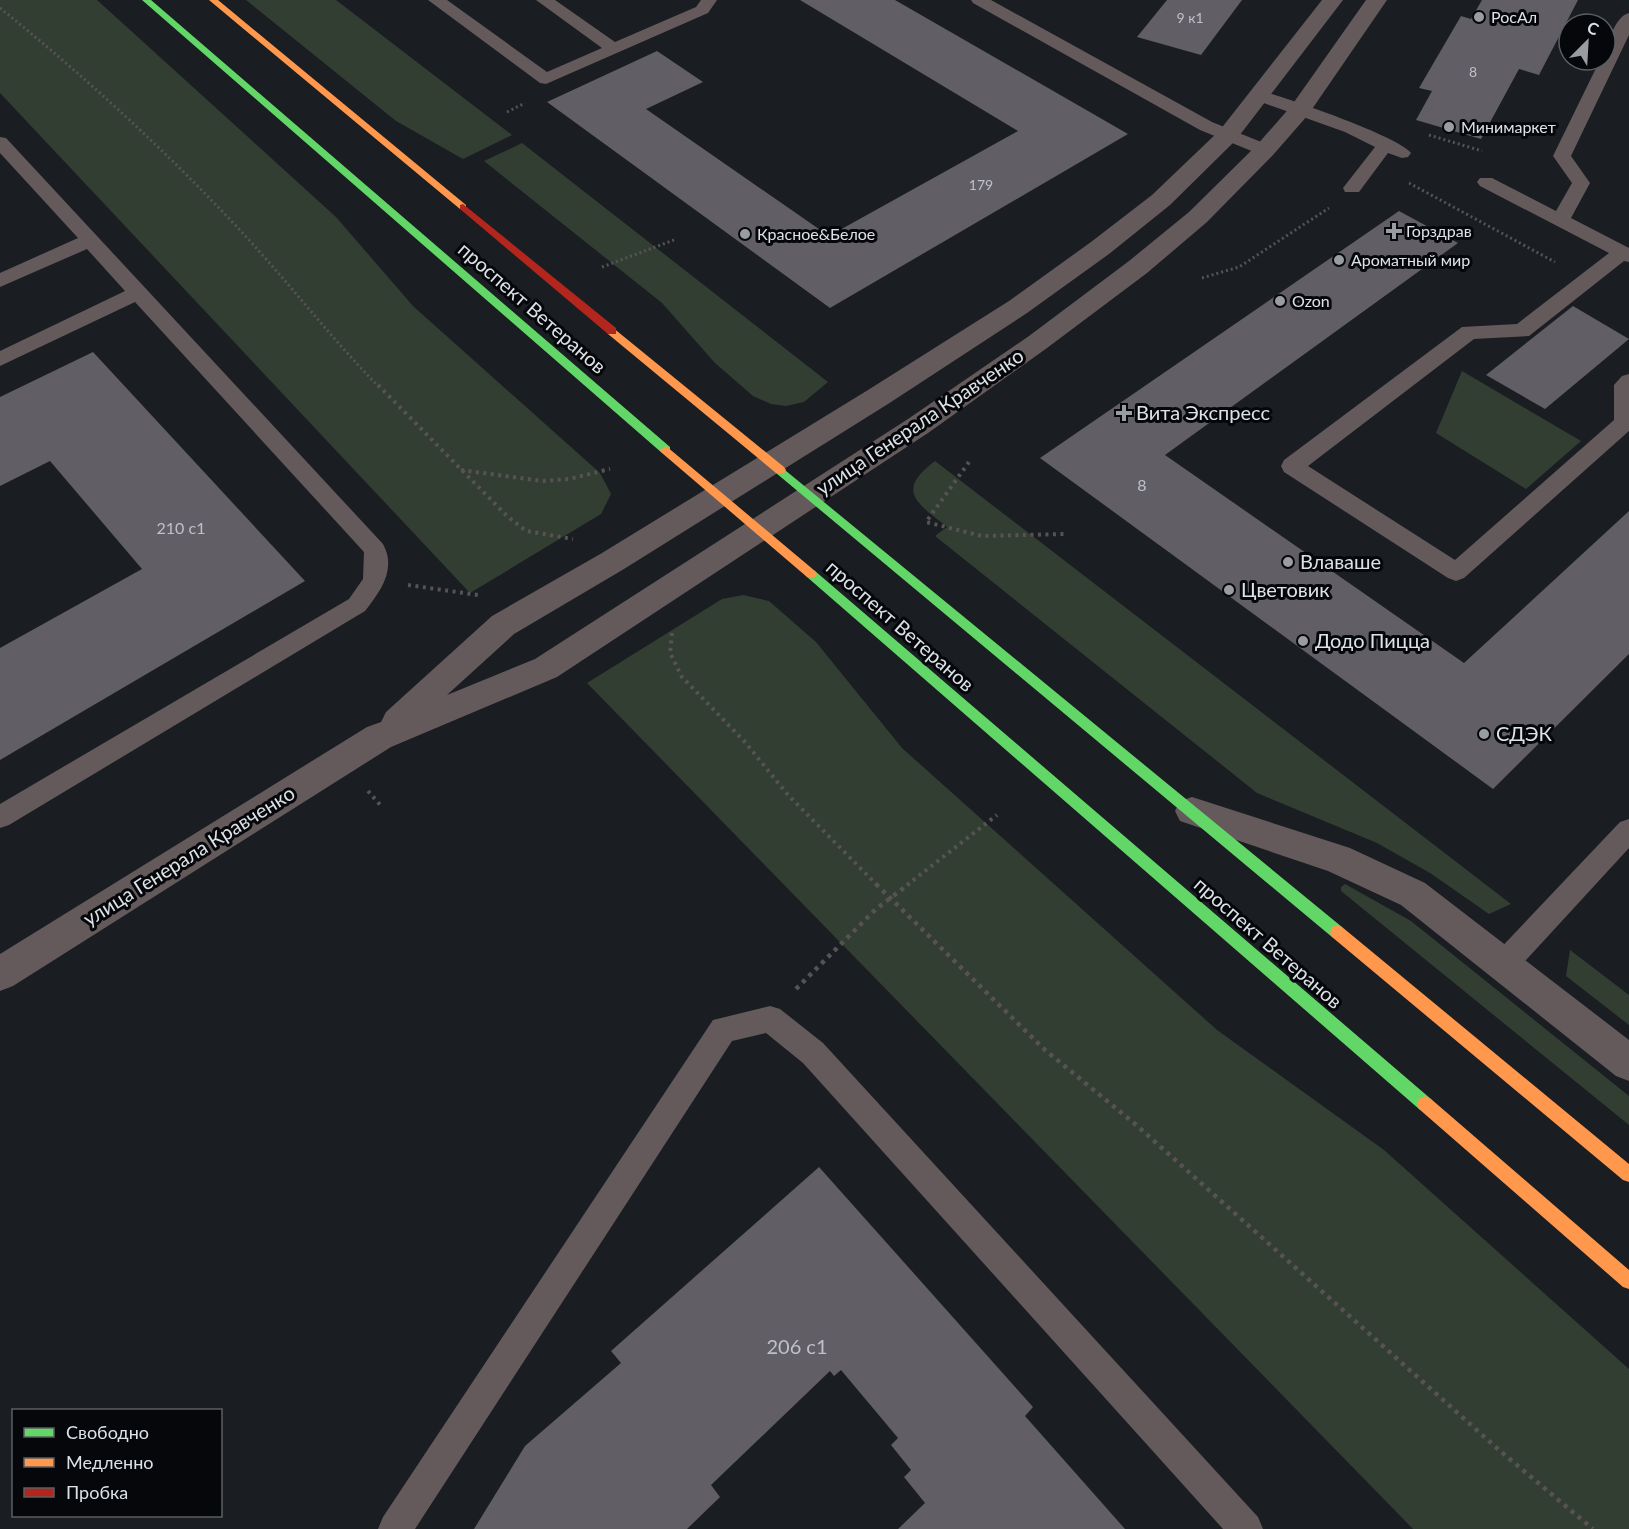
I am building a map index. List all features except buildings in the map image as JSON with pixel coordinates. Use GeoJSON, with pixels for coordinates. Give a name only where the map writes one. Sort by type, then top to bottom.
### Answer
{"type":"FeatureCollection","features":[{"type":"Feature","properties":{"kind":"main road","name":"проспект Ветеранов"},"geometry":{"type":"LineString","coordinates":[[146,0],[1629,1281]]}},
{"type":"Feature","properties":{"kind":"main road","name":"проспект Ветеранов"},"geometry":{"type":"LineString","coordinates":[[213,0],[1629,1174]]}},
{"type":"Feature","properties":{"kind":"street","name":"улица Генерала Кравченко"},"geometry":{"type":"LineString","coordinates":[[379,737],[503,625],[613,561],[1018,307],[1161,200],[1228,135],[1261,96],[1333,0]]}},
{"type":"Feature","properties":{"kind":"street","name":"улица Генерала Кравченко"},"geometry":{"type":"LineString","coordinates":[[0,974],[379,737],[546,668],[918,426],[1084,309],[1198,217],[1265,150],[1300,110],[1377,0]]}},
{"type":"Feature","properties":{"kind":"street"},"geometry":{"type":"LineString","coordinates":[[1191,811],[1338,859],[1413,894],[1629,1063]]}},
{"type":"Feature","properties":{"kind":"lane"},"geometry":{"type":"LineString","coordinates":[[436,0],[546,79],[702,10],[709,0]]}},
{"type":"Feature","properties":{"kind":"lane"},"geometry":{"type":"LineString","coordinates":[[544,0],[614,49]]}},
{"type":"Feature","properties":{"kind":"lane"},"geometry":{"type":"LineString","coordinates":[[980,0],[1206,126],[1265,150]]}},
{"type":"Feature","properties":{"kind":"lane"},"geometry":{"type":"LineString","coordinates":[[1560,221],[1581,183],[1562,156],[1629,18]]}},
{"type":"Feature","properties":{"kind":"lane"},"geometry":{"type":"LineString","coordinates":[[1261,96],[1351,128],[1402,153]]}},
{"type":"Feature","properties":{"kind":"lane"},"geometry":{"type":"LineString","coordinates":[[0,142],[375,550],[375,580],[357,605],[0,817]]}},
{"type":"Feature","properties":{"kind":"lane"},"geometry":{"type":"LineString","coordinates":[[1352,188],[1386,144]]}},
{"type":"Feature","properties":{"kind":"lane"},"geometry":{"type":"LineString","coordinates":[[1486,182],[1625,255],[1587,280],[1522,330],[1469,332],[1293,466],[1456,572],[1625,423],[1624,385],[1629,381]]}},
{"type":"Feature","properties":{"kind":"lane"},"geometry":{"type":"LineString","coordinates":[[0,281],[90,240]]}},
{"type":"Feature","properties":{"kind":"lane"},"geometry":{"type":"LineString","coordinates":[[0,359],[139,292]]}},
{"type":"Feature","properties":{"kind":"lane"},"geometry":{"type":"LineString","coordinates":[[1504,964],[1629,830]]}},
{"type":"Feature","properties":{"kind":"lane"},"geometry":{"type":"LineString","coordinates":[[395,1529],[723,1030],[770,1019],[813,1053],[1246,1529]]}},
{"type":"Feature","properties":{"kind":"path"},"geometry":{"type":"LineString","coordinates":[[0,8],[35,36],[160,150],[237,227],[375,382],[507,516],[526,531],[580,540]]}},
{"type":"Feature","properties":{"kind":"path"},"geometry":{"type":"LineString","coordinates":[[507,112],[527,102]]}},
{"type":"Feature","properties":{"kind":"path"},"geometry":{"type":"LineString","coordinates":[[1429,135],[1486,152]]}},
{"type":"Feature","properties":{"kind":"path"},"geometry":{"type":"LineString","coordinates":[[1372,162],[1587,280]]}},
{"type":"Feature","properties":{"kind":"path"},"geometry":{"type":"LineString","coordinates":[[1202,278],[1239,267],[1342,200],[1352,188]]}},
{"type":"Feature","properties":{"kind":"path"},"geometry":{"type":"LineString","coordinates":[[602,267],[674,240]]}},
{"type":"Feature","properties":{"kind":"path"},"geometry":{"type":"LineString","coordinates":[[969,462],[926,522],[982,536],[1065,534]]}},
{"type":"Feature","properties":{"kind":"path"},"geometry":{"type":"LineString","coordinates":[[460,470],[544,480],[567,479],[610,469]]}},
{"type":"Feature","properties":{"kind":"path"},"geometry":{"type":"LineString","coordinates":[[375,580],[485,597]]}},
{"type":"Feature","properties":{"kind":"path"},"geometry":{"type":"LineString","coordinates":[[673,626],[670,653],[682,677],[745,742],[788,795],[889,898],[1045,1050],[1134,1123],[1498,1450],[1593,1529]]}},
{"type":"Feature","properties":{"kind":"path"},"geometry":{"type":"LineString","coordinates":[[770,1019],[807,977],[889,898],[997,815]]}},
{"type":"Feature","properties":{"kind":"green space"},"geometry":{"type":"Polygon","coordinates":[[[0,0],[97,0],[336,217],[413,306],[600,473],[611,494],[601,514],[470,593],[0,93],[0,0]]]}},
{"type":"Feature","properties":{"kind":"green space"},"geometry":{"type":"Polygon","coordinates":[[[246,0],[336,0],[512,135],[463,159],[396,121],[246,0]]]}},
{"type":"Feature","properties":{"kind":"green space"},"geometry":{"type":"Polygon","coordinates":[[[522,143],[828,382],[804,402],[786,406],[771,404],[753,396],[715,363],[662,303],[484,161],[522,143]]]}},
{"type":"Feature","properties":{"kind":"green space"},"geometry":{"type":"Polygon","coordinates":[[[1462,371],[1581,441],[1526,489],[1436,433],[1462,371]]]}},
{"type":"Feature","properties":{"kind":"green space"},"geometry":{"type":"Polygon","coordinates":[[[935,461],[1511,904],[1489,914],[1430,873],[1377,843],[1257,793],[935,536],[947,527],[919,503],[913,489],[923,471],[935,461]]]}},
{"type":"Feature","properties":{"kind":"green space"},"geometry":{"type":"Polygon","coordinates":[[[743,595],[769,601],[816,642],[902,748],[1217,1030],[1384,1150],[1629,1369],[1629,1529],[1413,1529],[587,683],[722,599],[743,595]]]}},
{"type":"Feature","properties":{"kind":"green space"},"geometry":{"type":"Polygon","coordinates":[[[1345,884],[1411,921],[1629,1096],[1629,1125],[1341,891],[1341,887],[1345,884]]]}},
{"type":"Feature","properties":{"kind":"green space"},"geometry":{"type":"Polygon","coordinates":[[[1570,950],[1629,995],[1629,1025],[1566,976],[1570,950]]]}},
{"type":"Feature","properties":{"kind":"traffic: fast"},"geometry":{"type":"LineString","coordinates":[[146,0],[666,450]]}},
{"type":"Feature","properties":{"kind":"traffic: fast"},"geometry":{"type":"LineString","coordinates":[[780,470],[1337,932]]}},
{"type":"Feature","properties":{"kind":"traffic: fast"},"geometry":{"type":"LineString","coordinates":[[811,574],[1425,1104]]}},
{"type":"Feature","properties":{"kind":"traffic: slow"},"geometry":{"type":"LineString","coordinates":[[213,0],[463,207]]}},
{"type":"Feature","properties":{"kind":"traffic: slow"},"geometry":{"type":"LineString","coordinates":[[612,331],[780,470]]}},
{"type":"Feature","properties":{"kind":"traffic: slow"},"geometry":{"type":"LineString","coordinates":[[666,450],[811,574]]}},
{"type":"Feature","properties":{"kind":"traffic: slow"},"geometry":{"type":"LineString","coordinates":[[1337,932],[1629,1174]]}},
{"type":"Feature","properties":{"kind":"traffic: slow"},"geometry":{"type":"LineString","coordinates":[[1425,1104],[1629,1281]]}},
{"type":"Feature","properties":{"kind":"traffic: jam"},"geometry":{"type":"LineString","coordinates":[[463,207],[612,331]]}},
{"type":"Feature","properties":{"kind":"place","name":"РосАл"},"geometry":{"type":"Point","coordinates":[1479,17]}},
{"type":"Feature","properties":{"kind":"place","name":"Минимаркет"},"geometry":{"type":"Point","coordinates":[1449,127]}},
{"type":"Feature","properties":{"kind":"place","name":"Горздрав"},"geometry":{"type":"Point","coordinates":[1394,231]}},
{"type":"Feature","properties":{"kind":"place","name":"Красное&Белое"},"geometry":{"type":"Point","coordinates":[745,234]}},
{"type":"Feature","properties":{"kind":"place","name":"Ароматный мир"},"geometry":{"type":"Point","coordinates":[1339,260]}},
{"type":"Feature","properties":{"kind":"place","name":"Ozon"},"geometry":{"type":"Point","coordinates":[1280,301]}},
{"type":"Feature","properties":{"kind":"place","name":"Вита Экспресс"},"geometry":{"type":"Point","coordinates":[1124,413]}},
{"type":"Feature","properties":{"kind":"place","name":"Влаваше"},"geometry":{"type":"Point","coordinates":[1288,562]}},
{"type":"Feature","properties":{"kind":"place","name":"Цветовик"},"geometry":{"type":"Point","coordinates":[1229,590]}},
{"type":"Feature","properties":{"kind":"place","name":"Додо Пицца"},"geometry":{"type":"Point","coordinates":[1303,641]}},
{"type":"Feature","properties":{"kind":"place","name":"СДЭК"},"geometry":{"type":"Point","coordinates":[1484,734]}}]}
